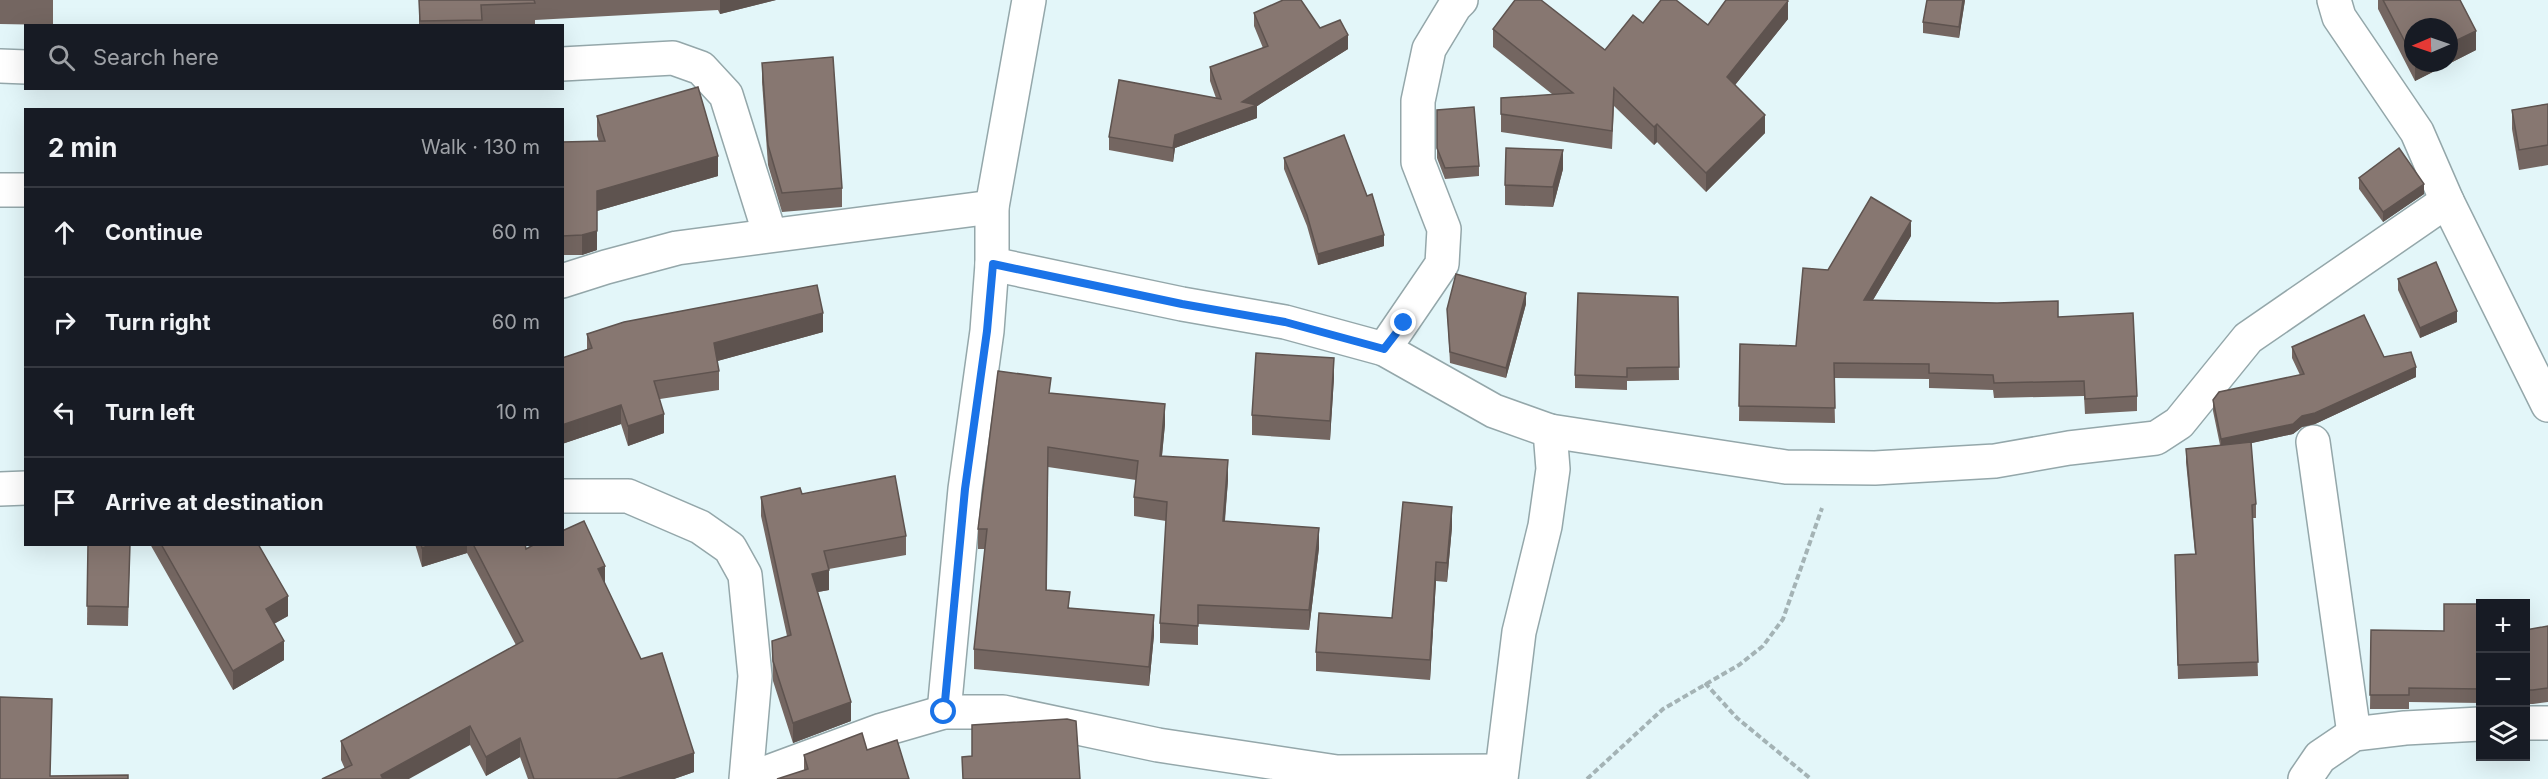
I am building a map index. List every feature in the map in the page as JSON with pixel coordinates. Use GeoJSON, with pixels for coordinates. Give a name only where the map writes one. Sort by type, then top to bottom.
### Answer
{"type":"FeatureCollection","features":[{"type":"Feature","properties":{"kind":"street"},"geometry":{"type":"LineString","coordinates":[[944,712],[965,489],[987,331],[993,264],[992,207],[1029,0]]}},
{"type":"Feature","properties":{"kind":"street"},"geometry":{"type":"LineString","coordinates":[[1384,349],[1442,264],[1444,229],[1418,162],[1418,101],[1429,49],[1461,0]]}},
{"type":"Feature","properties":{"kind":"street"},"geometry":{"type":"LineString","coordinates":[[2334,0],[2339,17],[2417,132],[2447,201],[2548,405]]}},
{"type":"Feature","properties":{"kind":"street"},"geometry":{"type":"LineString","coordinates":[[564,64],[673,58],[702,68],[726,94],[770,235]]}},
{"type":"Feature","properties":{"kind":"street"},"geometry":{"type":"LineString","coordinates":[[0,66],[24,67]]}},
{"type":"Feature","properties":{"kind":"street"},"geometry":{"type":"LineString","coordinates":[[0,190],[24,190]]}},
{"type":"Feature","properties":{"kind":"street"},"geometry":{"type":"LineString","coordinates":[[993,264],[1182,304],[1285,322],[1384,349],[1494,411],[1550,431],[1786,467],[1875,468],[1995,461],[2069,448],[2156,438],[2179,423],[2248,338],[2447,201]]}},
{"type":"Feature","properties":{"kind":"street"},"geometry":{"type":"LineString","coordinates":[[564,280],[677,248],[992,207]]}},
{"type":"Feature","properties":{"kind":"street"},"geometry":{"type":"LineString","coordinates":[[564,496],[628,496],[700,526],[730,548],[746,575],[754,676],[747,779],[882,730],[944,712],[1003,712],[1158,745],[1336,772],[1501,775],[1519,632],[1545,526],[1553,469],[1550,431]]}},
{"type":"Feature","properties":{"kind":"street"},"geometry":{"type":"LineString","coordinates":[[2313,442],[2354,734]]}},
{"type":"Feature","properties":{"kind":"street"},"geometry":{"type":"LineString","coordinates":[[0,489],[24,488]]}},
{"type":"Feature","properties":{"kind":"street"},"geometry":{"type":"LineString","coordinates":[[2530,723],[2548,723]]}},
{"type":"Feature","properties":{"kind":"street"},"geometry":{"type":"LineString","coordinates":[[2305,779],[2320,757],[2354,734],[2405,728],[2476,724]]}},
{"type":"Feature","properties":{"kind":"path"},"geometry":{"type":"LineString","coordinates":[[1587,779],[1663,709],[1739,665],[1763,646],[1783,619],[1837,468]]}},
{"type":"Feature","properties":{"kind":"path"},"geometry":{"type":"LineString","coordinates":[[1705,683],[1737,718],[1811,779]]}},
{"type":"Feature","properties":{"kind":"building"},"geometry":{"type":"Polygon","coordinates":[[[419,0],[534,0],[535,3],[481,5],[482,20],[420,21],[419,0]]]}},
{"type":"Feature","properties":{"kind":"building"},"geometry":{"type":"Polygon","coordinates":[[[1283,0],[1301,0],[1320,28],[1340,20],[1348,35],[1242,102],[1257,105],[1175,135],[1173,148],[1109,137],[1119,80],[1221,99],[1210,67],[1268,46],[1254,13],[1283,0]]]}},
{"type":"Feature","properties":{"kind":"building"},"geometry":{"type":"Polygon","coordinates":[[[1515,0],[1541,0],[1605,50],[1633,15],[1643,23],[1661,0],[1676,0],[1708,25],[1726,0],[1787,0],[1727,77],[1765,115],[1706,173],[1657,124],[1654,127],[1614,88],[1612,131],[1501,114],[1501,98],[1573,93],[1493,29],[1515,0]]]}},
{"type":"Feature","properties":{"kind":"building"},"geometry":{"type":"Polygon","coordinates":[[[1927,0],[1963,0],[1959,27],[1923,22],[1927,0]]]}},
{"type":"Feature","properties":{"kind":"building"},"geometry":{"type":"Polygon","coordinates":[[[2383,0],[2460,0],[2476,31],[2458,40],[2458,18],[2404,18],[2404,40],[2383,0]]]}},
{"type":"Feature","properties":{"kind":"building"},"geometry":{"type":"Polygon","coordinates":[[[833,57],[842,188],[782,193],[768,145],[762,63],[833,57]]]}},
{"type":"Feature","properties":{"kind":"building"},"geometry":{"type":"Polygon","coordinates":[[[698,87],[718,156],[597,191],[597,231],[564,236],[564,142],[605,141],[597,116],[698,87]]]}},
{"type":"Feature","properties":{"kind":"building"},"geometry":{"type":"Polygon","coordinates":[[[2548,104],[2548,145],[2519,150],[2512,110],[2548,104]]]}},
{"type":"Feature","properties":{"kind":"building"},"geometry":{"type":"Polygon","coordinates":[[[1474,107],[1479,166],[1445,168],[1437,148],[1437,110],[1474,107]]]}},
{"type":"Feature","properties":{"kind":"building"},"geometry":{"type":"Polygon","coordinates":[[[1344,135],[1367,196],[1372,194],[1384,235],[1318,254],[1307,215],[1284,158],[1344,135]]]}},
{"type":"Feature","properties":{"kind":"building"},"geometry":{"type":"Polygon","coordinates":[[[1506,148],[1563,150],[1553,187],[1505,185],[1506,148]]]}},
{"type":"Feature","properties":{"kind":"building"},"geometry":{"type":"Polygon","coordinates":[[[2399,148],[2424,184],[2383,212],[2359,178],[2399,148]]]}},
{"type":"Feature","properties":{"kind":"building"},"geometry":{"type":"Polygon","coordinates":[[[1871,197],[1911,221],[1864,300],[1997,303],[2058,301],[2058,317],[2133,313],[2137,396],[2085,399],[2084,381],[1994,383],[1993,375],[1929,373],[1929,364],[1834,363],[1835,408],[1739,406],[1740,344],[1796,346],[1803,268],[1828,270],[1871,197]]]}},
{"type":"Feature","properties":{"kind":"building"},"geometry":{"type":"Polygon","coordinates":[[[2436,262],[2457,311],[2420,328],[2398,279],[2436,262]]]}},
{"type":"Feature","properties":{"kind":"building"},"geometry":{"type":"Polygon","coordinates":[[[1456,274],[1526,293],[1506,368],[1450,352],[1447,309],[1456,274]]]}},
{"type":"Feature","properties":{"kind":"building"},"geometry":{"type":"Polygon","coordinates":[[[817,285],[823,313],[714,343],[719,371],[654,381],[664,414],[628,426],[621,405],[564,424],[564,357],[592,348],[587,334],[624,322],[817,285]]]}},
{"type":"Feature","properties":{"kind":"building"},"geometry":{"type":"Polygon","coordinates":[[[1578,293],[1678,297],[1679,367],[1627,368],[1627,377],[1575,375],[1578,293]]]}},
{"type":"Feature","properties":{"kind":"building"},"geometry":{"type":"Polygon","coordinates":[[[2364,315],[2384,357],[2411,352],[2416,367],[2315,413],[2302,416],[2293,424],[2221,439],[2213,400],[2219,392],[2304,374],[2292,347],[2364,315]]]}},
{"type":"Feature","properties":{"kind":"building"},"geometry":{"type":"Polygon","coordinates":[[[1256,353],[1334,358],[1330,421],[1252,415],[1256,353]]]}},
{"type":"Feature","properties":{"kind":"building"},"geometry":{"type":"Polygon","coordinates":[[[998,371],[1051,378],[1049,393],[1165,404],[1160,456],[1228,460],[1223,521],[1319,528],[1309,610],[1198,605],[1198,626],[1160,623],[1167,502],[1134,497],[1138,461],[1048,447],[1046,590],[1070,592],[1068,608],[1154,615],[1149,667],[974,649],[987,529],[978,529],[998,371]]]}},
{"type":"Feature","properties":{"kind":"building"},"geometry":{"type":"Polygon","coordinates":[[[2251,442],[2256,504],[2252,505],[2258,662],[2178,665],[2175,555],[2196,554],[2186,449],[2251,442]]]}},
{"type":"Feature","properties":{"kind":"building"},"geometry":{"type":"Polygon","coordinates":[[[895,476],[906,536],[824,551],[829,570],[812,574],[851,702],[793,723],[773,661],[772,641],[791,635],[761,497],[800,488],[802,494],[895,476]]]}},
{"type":"Feature","properties":{"kind":"building"},"geometry":{"type":"Polygon","coordinates":[[[1403,502],[1452,507],[1447,563],[1436,562],[1430,660],[1316,652],[1319,613],[1392,618],[1403,502]]]}},
{"type":"Feature","properties":{"kind":"building"},"geometry":{"type":"Polygon","coordinates":[[[584,521],[605,566],[598,569],[641,659],[662,653],[694,753],[617,779],[534,779],[520,738],[486,757],[470,726],[381,775],[383,779],[322,779],[352,765],[341,741],[523,641],[474,546],[525,546],[526,549],[531,546],[564,546],[564,530],[584,521]]]}},
{"type":"Feature","properties":{"kind":"building"},"geometry":{"type":"Polygon","coordinates":[[[88,546],[130,546],[128,607],[87,606],[88,546]]]}},
{"type":"Feature","properties":{"kind":"building"},"geometry":{"type":"Polygon","coordinates":[[[162,546],[259,546],[288,596],[266,609],[284,641],[233,671],[162,546]]]}},
{"type":"Feature","properties":{"kind":"building"},"geometry":{"type":"Polygon","coordinates":[[[2444,604],[2476,604],[2476,689],[2409,688],[2409,695],[2370,695],[2371,630],[2444,631],[2444,604]]]}},
{"type":"Feature","properties":{"kind":"building"},"geometry":{"type":"Polygon","coordinates":[[[2548,626],[2548,688],[2530,690],[2530,629],[2548,626]]]}},
{"type":"Feature","properties":{"kind":"building"},"geometry":{"type":"Polygon","coordinates":[[[0,697],[52,699],[50,776],[128,775],[128,779],[0,779],[0,697]]]}},
{"type":"Feature","properties":{"kind":"building"},"geometry":{"type":"Polygon","coordinates":[[[1067,719],[1076,721],[1080,779],[963,779],[962,757],[972,756],[972,725],[1067,719]]]}},
{"type":"Feature","properties":{"kind":"building"},"geometry":{"type":"Polygon","coordinates":[[[862,733],[867,750],[897,740],[909,779],[777,779],[808,769],[804,755],[862,733]]]}},
{"type":"Feature","properties":{"kind":"route"},"geometry":{"type":"LineString","coordinates":[[944,712],[965,489],[987,331],[993,264],[1182,304],[1285,322],[1384,349],[1404,323]]}}]}
